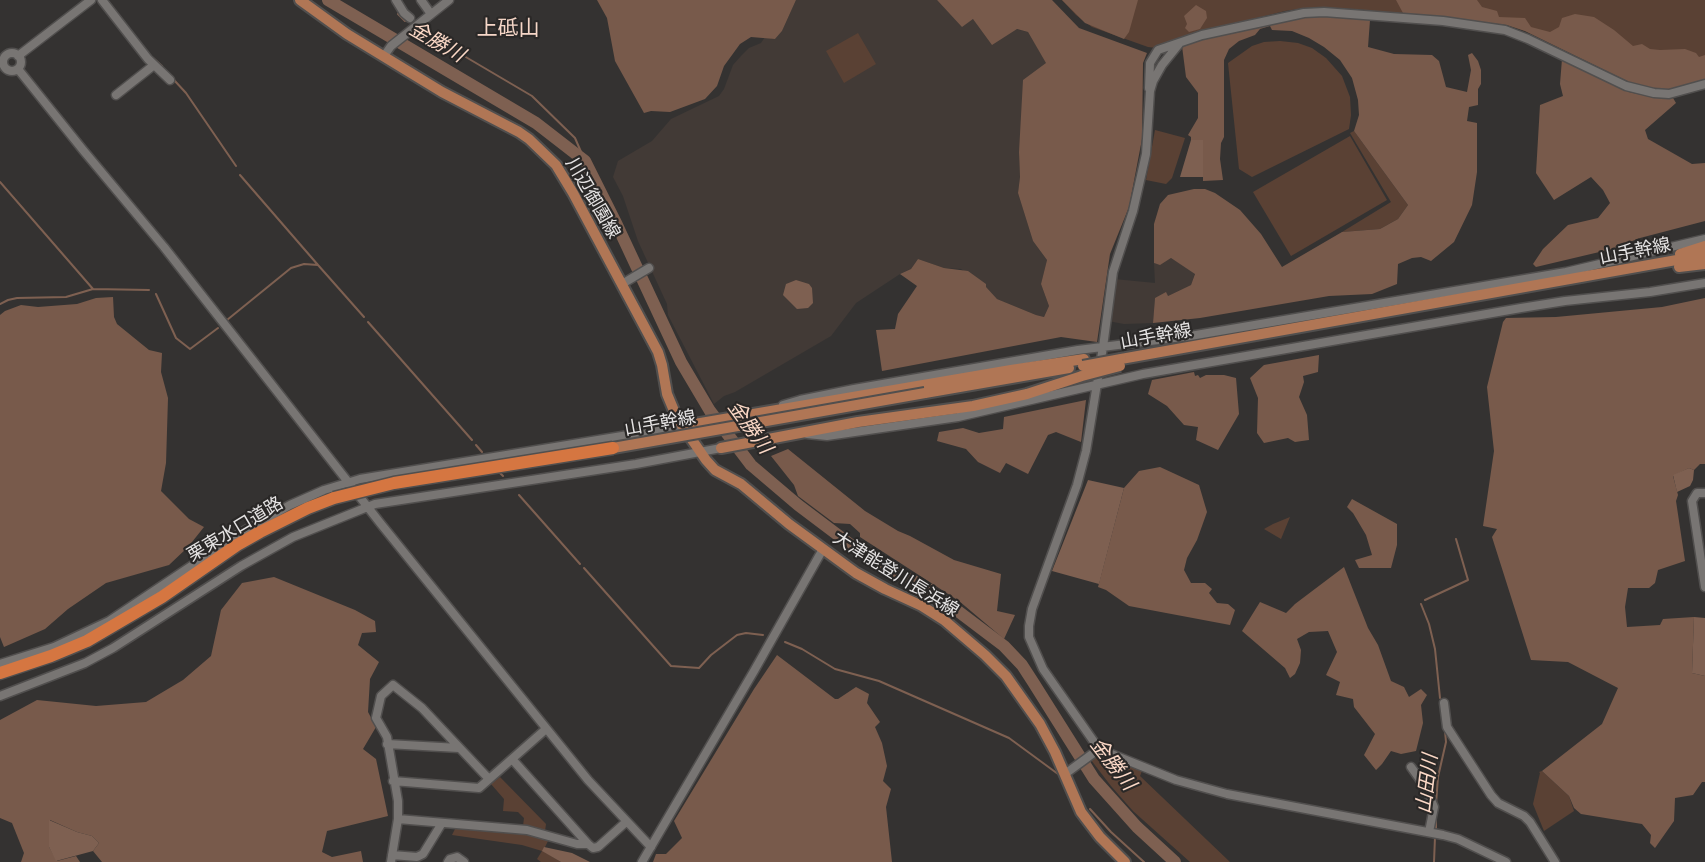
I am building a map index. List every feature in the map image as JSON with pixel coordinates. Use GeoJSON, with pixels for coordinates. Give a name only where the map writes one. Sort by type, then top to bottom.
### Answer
{"type":"FeatureCollection","features":[{"type":"Feature","properties":{"kind":"highway","name":"栗東水口道路"},"geometry":{"type":"LineString","coordinates":[[0,673],[87,641],[162,597],[252,536],[334,498],[394,483],[613,448]]}},
{"type":"Feature","properties":{"kind":"main road","name":"川辺御園線"},"geometry":{"type":"LineString","coordinates":[[300,0],[347,34],[385,54],[442,92],[504,124],[536,146],[556,165],[658,352],[667,394],[683,426]]}},
{"type":"Feature","properties":{"kind":"main road"},"geometry":{"type":"LineString","coordinates":[[1625,269],[1705,246]]}},
{"type":"Feature","properties":{"kind":"main road","name":"山手幹線"},"geometry":{"type":"LineString","coordinates":[[613,448],[1083,367],[1705,255]]}},
{"type":"Feature","properties":{"kind":"main road"},"geometry":{"type":"LineString","coordinates":[[1571,280],[1705,264]]}},
{"type":"Feature","properties":{"kind":"main road"},"geometry":{"type":"LineString","coordinates":[[1121,360],[1201,345]]}},
{"type":"Feature","properties":{"kind":"main road"},"geometry":{"type":"LineString","coordinates":[[683,426],[1011,370],[1083,367]]}},
{"type":"Feature","properties":{"kind":"main road"},"geometry":{"type":"LineString","coordinates":[[721,448],[858,422],[980,404],[1027,393],[1083,367]]}},
{"type":"Feature","properties":{"kind":"main road","name":"大津能登川長浜線"},"geometry":{"type":"LineString","coordinates":[[683,426],[715,470],[741,484],[768,508],[868,580],[922,606],[985,654],[1006,676],[1040,724],[1067,773],[1081,812],[1100,837],[1125,862]]}},
{"type":"Feature","properties":{"kind":"street"},"geometry":{"type":"LineString","coordinates":[[18,56],[91,0]]}},
{"type":"Feature","properties":{"kind":"street"},"geometry":{"type":"LineString","coordinates":[[102,0],[154,65],[170,80]]}},
{"type":"Feature","properties":{"kind":"street"},"geometry":{"type":"LineString","coordinates":[[396,0],[410,18]]}},
{"type":"Feature","properties":{"kind":"street"},"geometry":{"type":"LineString","coordinates":[[421,0],[431,14]]}},
{"type":"Feature","properties":{"kind":"street"},"geometry":{"type":"LineString","coordinates":[[385,54],[449,0]]}},
{"type":"Feature","properties":{"kind":"street"},"geometry":{"type":"LineString","coordinates":[[1506,862],[1441,834],[1227,794],[1176,780],[1096,751],[1043,669],[1029,637],[1032,609],[1077,485],[1086,451],[1113,272],[1133,211],[1146,154],[1150,92],[1161,65],[1179,44],[1202,35],[1304,13],[1346,12],[1443,21],[1505,30],[1626,86],[1654,93],[1669,94],[1705,84]]}},
{"type":"Feature","properties":{"kind":"street"},"geometry":{"type":"LineString","coordinates":[[0,47],[7,55]]}},
{"type":"Feature","properties":{"kind":"street"},"geometry":{"type":"LineString","coordinates":[[12,53],[18,56],[21,63],[18,69],[2,70],[7,55],[12,53]]}},
{"type":"Feature","properties":{"kind":"street"},"geometry":{"type":"LineString","coordinates":[[116,95],[154,65]]}},
{"type":"Feature","properties":{"kind":"street"},"geometry":{"type":"LineString","coordinates":[[18,69],[169,253],[546,729],[588,780],[651,847]]}},
{"type":"Feature","properties":{"kind":"street"},"geometry":{"type":"LineString","coordinates":[[763,412],[800,400],[854,389],[1103,347],[1190,336],[1566,272],[1705,240]]}},
{"type":"Feature","properties":{"kind":"street"},"geometry":{"type":"LineString","coordinates":[[622,284],[649,268]]}},
{"type":"Feature","properties":{"kind":"street"},"geometry":{"type":"LineString","coordinates":[[796,434],[826,436],[958,417],[1143,374],[1521,308],[1705,283]]}},
{"type":"Feature","properties":{"kind":"street"},"geometry":{"type":"LineString","coordinates":[[0,664],[54,647],[109,621],[242,532],[290,505],[324,490],[360,479],[683,426]]}},
{"type":"Feature","properties":{"kind":"street"},"geometry":{"type":"LineString","coordinates":[[0,696],[85,663],[113,648],[241,566],[293,537],[368,507],[409,498],[721,448]]}},
{"type":"Feature","properties":{"kind":"street"},"geometry":{"type":"LineString","coordinates":[[1705,493],[1697,493],[1692,501],[1705,587]]}},
{"type":"Feature","properties":{"kind":"street"},"geometry":{"type":"LineString","coordinates":[[642,862],[823,549]]}},
{"type":"Feature","properties":{"kind":"street"},"geometry":{"type":"LineString","coordinates":[[442,823],[423,854],[417,857],[392,858],[398,819],[398,801],[387,737],[376,718],[381,696],[393,685],[422,708],[489,779]]}},
{"type":"Feature","properties":{"kind":"street"},"geometry":{"type":"LineString","coordinates":[[1444,703],[1447,727],[1491,795],[1498,803],[1524,816],[1530,822],[1555,862]]}},
{"type":"Feature","properties":{"kind":"street"},"geometry":{"type":"LineString","coordinates":[[393,781],[479,788],[546,729]]}},
{"type":"Feature","properties":{"kind":"street"},"geometry":{"type":"LineString","coordinates":[[387,744],[459,748]]}},
{"type":"Feature","properties":{"kind":"street"},"geometry":{"type":"LineString","coordinates":[[1067,773],[1096,751]]}},
{"type":"Feature","properties":{"kind":"street"},"geometry":{"type":"LineString","coordinates":[[512,759],[592,848],[598,847],[626,822]]}},
{"type":"Feature","properties":{"kind":"street"},"geometry":{"type":"LineString","coordinates":[[1411,768],[1426,788],[1434,807],[1430,832]]}},
{"type":"Feature","properties":{"kind":"street"},"geometry":{"type":"LineString","coordinates":[[398,819],[527,830],[577,844],[588,844]]}},
{"type":"Feature","properties":{"kind":"street"},"geometry":{"type":"LineString","coordinates":[[448,862],[457,857],[464,862]]}},
{"type":"Feature","properties":{"kind":"shaded area"},"geometry":{"type":"Polygon","coordinates":[[[597,0],[796,0],[782,31],[775,39],[751,37],[740,44],[724,66],[717,86],[705,99],[670,112],[644,113],[615,61],[607,18],[597,0]]]}},
{"type":"Feature","properties":{"kind":"shaded area"},"geometry":{"type":"Polygon","coordinates":[[[796,0],[937,0],[962,26],[973,19],[1028,32],[1047,63],[1019,152],[1018,193],[1033,241],[1047,260],[1041,284],[1049,306],[1044,317],[1036,315],[997,299],[961,269],[944,268],[918,259],[911,269],[856,303],[831,336],[735,392],[724,396],[714,404],[668,315],[667,304],[638,241],[623,196],[613,177],[618,161],[652,141],[671,119],[719,96],[733,65],[741,56],[749,48],[761,43],[765,37],[775,39],[782,31],[796,0]]]}},
{"type":"Feature","properties":{"kind":"shaded area"},"geometry":{"type":"Polygon","coordinates":[[[937,0],[1052,0],[1079,28],[1147,53],[1143,63],[1142,139],[1129,207],[1110,254],[1097,342],[1061,337],[882,371],[876,330],[895,329],[898,314],[917,286],[900,274],[911,269],[918,259],[944,268],[968,271],[986,284],[997,299],[1036,315],[1044,317],[1049,306],[1041,284],[1047,260],[1033,241],[1018,193],[1023,80],[1046,63],[1028,32],[1017,29],[992,45],[973,19],[962,27],[937,0]]]}},
{"type":"Feature","properties":{"kind":"shaded area"},"geometry":{"type":"Polygon","coordinates":[[[1062,0],[1705,0],[1705,80],[1629,82],[1525,31],[1507,25],[1355,9],[1304,8],[1285,11],[1196,33],[1157,48],[1148,47],[1092,27],[1062,0]]]}},
{"type":"Feature","properties":{"kind":"shaded area"},"geometry":{"type":"Polygon","coordinates":[[[1062,0],[1138,0],[1129,32],[1124,39],[1085,23],[1062,0]]]}},
{"type":"Feature","properties":{"kind":"shaded area"},"geometry":{"type":"Polygon","coordinates":[[[1396,0],[1477,0],[1482,7],[1497,11],[1499,17],[1525,18],[1531,27],[1550,32],[1559,27],[1562,18],[1575,14],[1594,17],[1633,46],[1642,44],[1650,49],[1685,49],[1696,53],[1699,57],[1705,55],[1705,80],[1679,88],[1659,90],[1629,82],[1525,31],[1507,25],[1403,13],[1396,0]]]}},
{"type":"Feature","properties":{"kind":"shaded area"},"geometry":{"type":"Polygon","coordinates":[[[1196,5],[1206,11],[1207,18],[1200,29],[1189,32],[1185,28],[1187,24],[1184,16],[1196,5]]]}},
{"type":"Feature","properties":{"kind":"shaded area"},"geometry":{"type":"Polygon","coordinates":[[[1315,16],[1370,20],[1368,47],[1394,54],[1432,55],[1439,61],[1446,87],[1467,92],[1471,70],[1468,55],[1472,53],[1478,61],[1481,70],[1481,84],[1478,89],[1478,105],[1469,107],[1467,121],[1477,123],[1477,172],[1472,205],[1454,242],[1431,261],[1421,257],[1398,264],[1397,284],[1372,294],[1329,296],[1200,318],[1153,323],[1155,298],[1166,292],[1168,296],[1191,285],[1195,274],[1171,258],[1160,265],[1154,263],[1154,224],[1160,204],[1168,195],[1194,189],[1205,189],[1215,193],[1240,210],[1261,234],[1282,267],[1342,232],[1380,229],[1398,219],[1408,205],[1354,131],[1359,115],[1358,100],[1352,78],[1340,60],[1309,38],[1292,31],[1272,30],[1270,26],[1239,41],[1229,49],[1224,60],[1224,137],[1221,143],[1220,159],[1223,180],[1203,181],[1203,140],[1191,140],[1188,135],[1198,118],[1198,93],[1186,77],[1182,46],[1193,41],[1315,16]]]}},
{"type":"Feature","properties":{"kind":"shaded area"},"geometry":{"type":"Polygon","coordinates":[[[858,33],[876,64],[844,83],[826,51],[858,33]]]}},
{"type":"Feature","properties":{"kind":"shaded area"},"geometry":{"type":"Polygon","coordinates":[[[1264,42],[1298,43],[1312,48],[1326,58],[1342,76],[1350,97],[1349,129],[1252,177],[1239,169],[1228,63],[1252,46],[1264,42]]]}},
{"type":"Feature","properties":{"kind":"shaded area"},"geometry":{"type":"Polygon","coordinates":[[[1562,59],[1629,92],[1655,98],[1673,98],[1676,103],[1645,130],[1648,139],[1692,164],[1705,163],[1705,221],[1640,238],[1612,249],[1536,267],[1533,264],[1543,249],[1568,225],[1598,218],[1610,203],[1603,190],[1591,177],[1554,200],[1536,173],[1540,105],[1563,96],[1560,84],[1562,59]]]}},
{"type":"Feature","properties":{"kind":"shaded area"},"geometry":{"type":"Polygon","coordinates":[[[1155,130],[1185,138],[1172,178],[1166,184],[1146,180],[1155,130]]]}},
{"type":"Feature","properties":{"kind":"shaded area"},"geometry":{"type":"Polygon","coordinates":[[[1354,131],[1408,205],[1398,219],[1380,229],[1342,232],[1391,202],[1350,133],[1354,131]]]}},
{"type":"Feature","properties":{"kind":"shaded area"},"geometry":{"type":"Polygon","coordinates":[[[1350,136],[1387,200],[1291,256],[1253,192],[1350,136]]]}},
{"type":"Feature","properties":{"kind":"shaded area"},"geometry":{"type":"Polygon","coordinates":[[[1191,140],[1203,140],[1203,177],[1180,177],[1191,140]]]}},
{"type":"Feature","properties":{"kind":"shaded area"},"geometry":{"type":"Polygon","coordinates":[[[1171,258],[1195,273],[1191,285],[1168,296],[1155,298],[1153,323],[1124,324],[1108,321],[1114,279],[1155,283],[1154,263],[1160,264],[1171,258]]]}},
{"type":"Feature","properties":{"kind":"shaded area"},"geometry":{"type":"Polygon","coordinates":[[[796,280],[809,284],[812,288],[813,303],[808,308],[797,309],[783,295],[786,284],[796,280]]]}},
{"type":"Feature","properties":{"kind":"shaded area"},"geometry":{"type":"Polygon","coordinates":[[[113,297],[114,317],[117,324],[149,350],[162,353],[161,372],[168,398],[166,463],[161,491],[189,519],[204,527],[169,565],[106,583],[68,609],[45,629],[4,647],[0,637],[0,315],[21,305],[38,307],[77,304],[96,298],[113,297]]]}},
{"type":"Feature","properties":{"kind":"shaded area"},"geometry":{"type":"Polygon","coordinates":[[[1705,298],[1705,464],[1700,464],[1694,470],[1689,468],[1673,476],[1678,495],[1676,501],[1685,561],[1658,570],[1655,583],[1649,588],[1628,588],[1625,607],[1627,627],[1660,625],[1663,619],[1694,617],[1692,673],[1705,676],[1705,782],[1702,782],[1693,795],[1675,798],[1674,821],[1655,848],[1650,843],[1651,835],[1642,824],[1581,814],[1574,808],[1569,796],[1542,771],[1602,724],[1618,688],[1568,662],[1531,660],[1492,537],[1497,529],[1483,526],[1494,451],[1487,387],[1503,322],[1506,318],[1556,317],[1662,307],[1705,298]]]}},
{"type":"Feature","properties":{"kind":"shaded area"},"geometry":{"type":"Polygon","coordinates":[[[1319,355],[1318,372],[1303,376],[1304,382],[1299,397],[1307,415],[1309,440],[1295,442],[1288,438],[1264,443],[1257,433],[1258,398],[1250,378],[1264,365],[1319,355]]]}},
{"type":"Feature","properties":{"kind":"shaded area"},"geometry":{"type":"Polygon","coordinates":[[[1194,372],[1195,376],[1198,375],[1200,378],[1206,375],[1224,375],[1236,378],[1239,414],[1218,450],[1196,440],[1198,427],[1184,425],[1167,406],[1148,394],[1152,380],[1194,372]]]}},
{"type":"Feature","properties":{"kind":"shaded area"},"geometry":{"type":"Polygon","coordinates":[[[1086,400],[1081,442],[1056,432],[1048,435],[1028,474],[1006,463],[1000,473],[978,462],[966,449],[937,441],[939,432],[963,428],[979,433],[1003,429],[1004,417],[1086,400]]]}},
{"type":"Feature","properties":{"kind":"shaded area"},"geometry":{"type":"Polygon","coordinates":[[[788,449],[865,511],[898,531],[954,560],[1001,574],[997,611],[1015,615],[1004,639],[959,601],[860,537],[860,533],[850,524],[834,523],[798,496],[794,485],[771,456],[788,449]]]}},
{"type":"Feature","properties":{"kind":"shaded area"},"geometry":{"type":"Polygon","coordinates":[[[1160,467],[1199,485],[1207,512],[1184,570],[1191,583],[1205,583],[1212,589],[1209,593],[1217,603],[1228,604],[1235,610],[1230,625],[1129,606],[1098,587],[1124,488],[1139,471],[1160,467]]]}},
{"type":"Feature","properties":{"kind":"shaded area"},"geometry":{"type":"Polygon","coordinates":[[[1689,468],[1694,470],[1690,486],[1677,492],[1673,475],[1689,468]]]}},
{"type":"Feature","properties":{"kind":"shaded area"},"geometry":{"type":"Polygon","coordinates":[[[1088,480],[1124,488],[1099,584],[1052,571],[1088,480]]]}},
{"type":"Feature","properties":{"kind":"shaded area"},"geometry":{"type":"Polygon","coordinates":[[[1352,499],[1397,524],[1397,545],[1391,568],[1359,568],[1355,560],[1372,555],[1366,535],[1347,507],[1352,499]]]}},
{"type":"Feature","properties":{"kind":"shaded area"},"geometry":{"type":"Polygon","coordinates":[[[1290,517],[1281,539],[1264,529],[1273,524],[1290,517]]]}},
{"type":"Feature","properties":{"kind":"shaded area"},"geometry":{"type":"Polygon","coordinates":[[[1344,567],[1391,681],[1404,687],[1409,697],[1421,689],[1427,695],[1421,705],[1423,723],[1416,751],[1401,754],[1391,751],[1376,770],[1364,755],[1375,734],[1354,707],[1353,699],[1336,695],[1340,682],[1326,675],[1337,652],[1328,631],[1309,632],[1297,639],[1301,650],[1300,663],[1295,674],[1290,678],[1285,668],[1242,631],[1260,602],[1286,613],[1344,567]]]}},
{"type":"Feature","properties":{"kind":"shaded area"},"geometry":{"type":"Polygon","coordinates":[[[274,577],[355,610],[375,621],[376,632],[362,633],[358,645],[379,662],[370,679],[368,712],[376,727],[363,749],[376,759],[388,816],[327,831],[322,852],[332,857],[361,851],[363,862],[102,862],[93,851],[99,843],[92,836],[50,820],[49,847],[57,861],[76,856],[80,862],[21,862],[24,853],[12,823],[0,818],[0,720],[37,700],[96,706],[146,702],[183,680],[211,656],[221,610],[242,583],[274,577]]]}},
{"type":"Feature","properties":{"kind":"shaded area"},"geometry":{"type":"Polygon","coordinates":[[[1694,617],[1705,618],[1705,676],[1692,673],[1694,617]]]}},
{"type":"Feature","properties":{"kind":"shaded area"},"geometry":{"type":"Polygon","coordinates":[[[777,655],[835,699],[856,687],[869,694],[867,703],[880,722],[875,727],[882,743],[887,766],[883,781],[891,789],[886,807],[892,862],[653,862],[656,854],[666,854],[682,838],[674,821],[777,655]]]}},
{"type":"Feature","properties":{"kind":"shaded area"},"geometry":{"type":"Polygon","coordinates":[[[1096,756],[1117,760],[1142,771],[1140,776],[1230,862],[1190,862],[1133,811],[1091,760],[1096,756]]]}},
{"type":"Feature","properties":{"kind":"shaded area"},"geometry":{"type":"Polygon","coordinates":[[[1542,771],[1569,796],[1574,811],[1544,831],[1533,804],[1539,772],[1542,771]]]}},
{"type":"Feature","properties":{"kind":"shaded area"},"geometry":{"type":"Polygon","coordinates":[[[500,777],[546,824],[545,831],[523,826],[524,818],[518,812],[503,811],[504,799],[491,784],[500,777]]]}},
{"type":"Feature","properties":{"kind":"shaded area"},"geometry":{"type":"Polygon","coordinates":[[[49,820],[92,836],[99,843],[93,851],[56,861],[49,847],[49,820]]]}},
{"type":"Feature","properties":{"kind":"shaded area"},"geometry":{"type":"Polygon","coordinates":[[[456,827],[527,833],[549,839],[543,851],[561,862],[541,862],[537,859],[542,851],[522,845],[452,835],[456,827]]]}},
{"type":"Feature","properties":{"kind":"shaded area"},"geometry":{"type":"Polygon","coordinates":[[[544,847],[572,853],[590,862],[561,862],[542,851],[544,847]]]}},
{"type":"Feature","properties":{"kind":"waterway","name":"金勝川"},"geometry":{"type":"LineString","coordinates":[[328,0],[536,123],[585,161],[681,362],[710,411],[751,465],[798,505],[859,551],[930,590],[1004,646],[1022,665],[1094,779],[1137,827],[1175,862]]}},
{"type":"Feature","properties":{"kind":"waterway"},"geometry":{"type":"LineString","coordinates":[[398,14],[405,21]]}},
{"type":"Feature","properties":{"kind":"waterway"},"geometry":{"type":"LineString","coordinates":[[425,33],[532,96],[575,138],[585,161]]}},
{"type":"Feature","properties":{"kind":"waterway"},"geometry":{"type":"LineString","coordinates":[[153,58],[162,66]]}},
{"type":"Feature","properties":{"kind":"waterway"},"geometry":{"type":"LineString","coordinates":[[174,80],[186,93],[236,166]]}},
{"type":"Feature","properties":{"kind":"waterway"},"geometry":{"type":"LineString","coordinates":[[240,175],[318,265]]}},
{"type":"Feature","properties":{"kind":"waterway"},"geometry":{"type":"LineString","coordinates":[[0,182],[93,289]]}},
{"type":"Feature","properties":{"kind":"waterway"},"geometry":{"type":"LineString","coordinates":[[227,320],[291,268],[304,264],[318,265],[364,317]]}},
{"type":"Feature","properties":{"kind":"waterway"},"geometry":{"type":"LineString","coordinates":[[0,304],[17,298],[66,297],[93,289],[149,290]]}},
{"type":"Feature","properties":{"kind":"waterway"},"geometry":{"type":"LineString","coordinates":[[156,294],[176,338],[190,349],[218,328]]}},
{"type":"Feature","properties":{"kind":"waterway"},"geometry":{"type":"LineString","coordinates":[[368,322],[472,440]]}},
{"type":"Feature","properties":{"kind":"waterway"},"geometry":{"type":"LineString","coordinates":[[476,445],[482,452]]}},
{"type":"Feature","properties":{"kind":"waterway"},"geometry":{"type":"LineString","coordinates":[[498,471],[503,476]]}},
{"type":"Feature","properties":{"kind":"waterway"},"geometry":{"type":"LineString","coordinates":[[519,495],[580,564]]}},
{"type":"Feature","properties":{"kind":"waterway","name":"山田川"},"geometry":{"type":"LineString","coordinates":[[1425,600],[1468,580],[1456,539]]}},
{"type":"Feature","properties":{"kind":"waterway"},"geometry":{"type":"LineString","coordinates":[[584,568],[671,666],[699,668],[711,655],[737,635],[746,633],[763,635]]}},
{"type":"Feature","properties":{"kind":"waterway","name":"山田川"},"geometry":{"type":"LineString","coordinates":[[1421,604],[1435,649],[1440,698]]}},
{"type":"Feature","properties":{"kind":"waterway"},"geometry":{"type":"LineString","coordinates":[[785,642],[802,649],[835,669],[879,681],[1009,738],[1058,774]]}},
{"type":"Feature","properties":{"kind":"waterway","name":"山田川"},"geometry":{"type":"LineString","coordinates":[[1436,804],[1438,777],[1446,742],[1445,731]]}},
{"type":"Feature","properties":{"kind":"waterway"},"geometry":{"type":"LineString","coordinates":[[1090,809],[1144,862]]}},
{"type":"Feature","properties":{"kind":"waterway","name":"山田川"},"geometry":{"type":"LineString","coordinates":[[1436,816],[1436,831]]}},
{"type":"Feature","properties":{"kind":"waterway","name":"山田川"},"geometry":{"type":"LineString","coordinates":[[1434,862],[1435,837]]}},
{"type":"Feature","properties":{"kind":"district","name":"上砥山"},"geometry":{"type":"Point","coordinates":[508,28]}}]}
